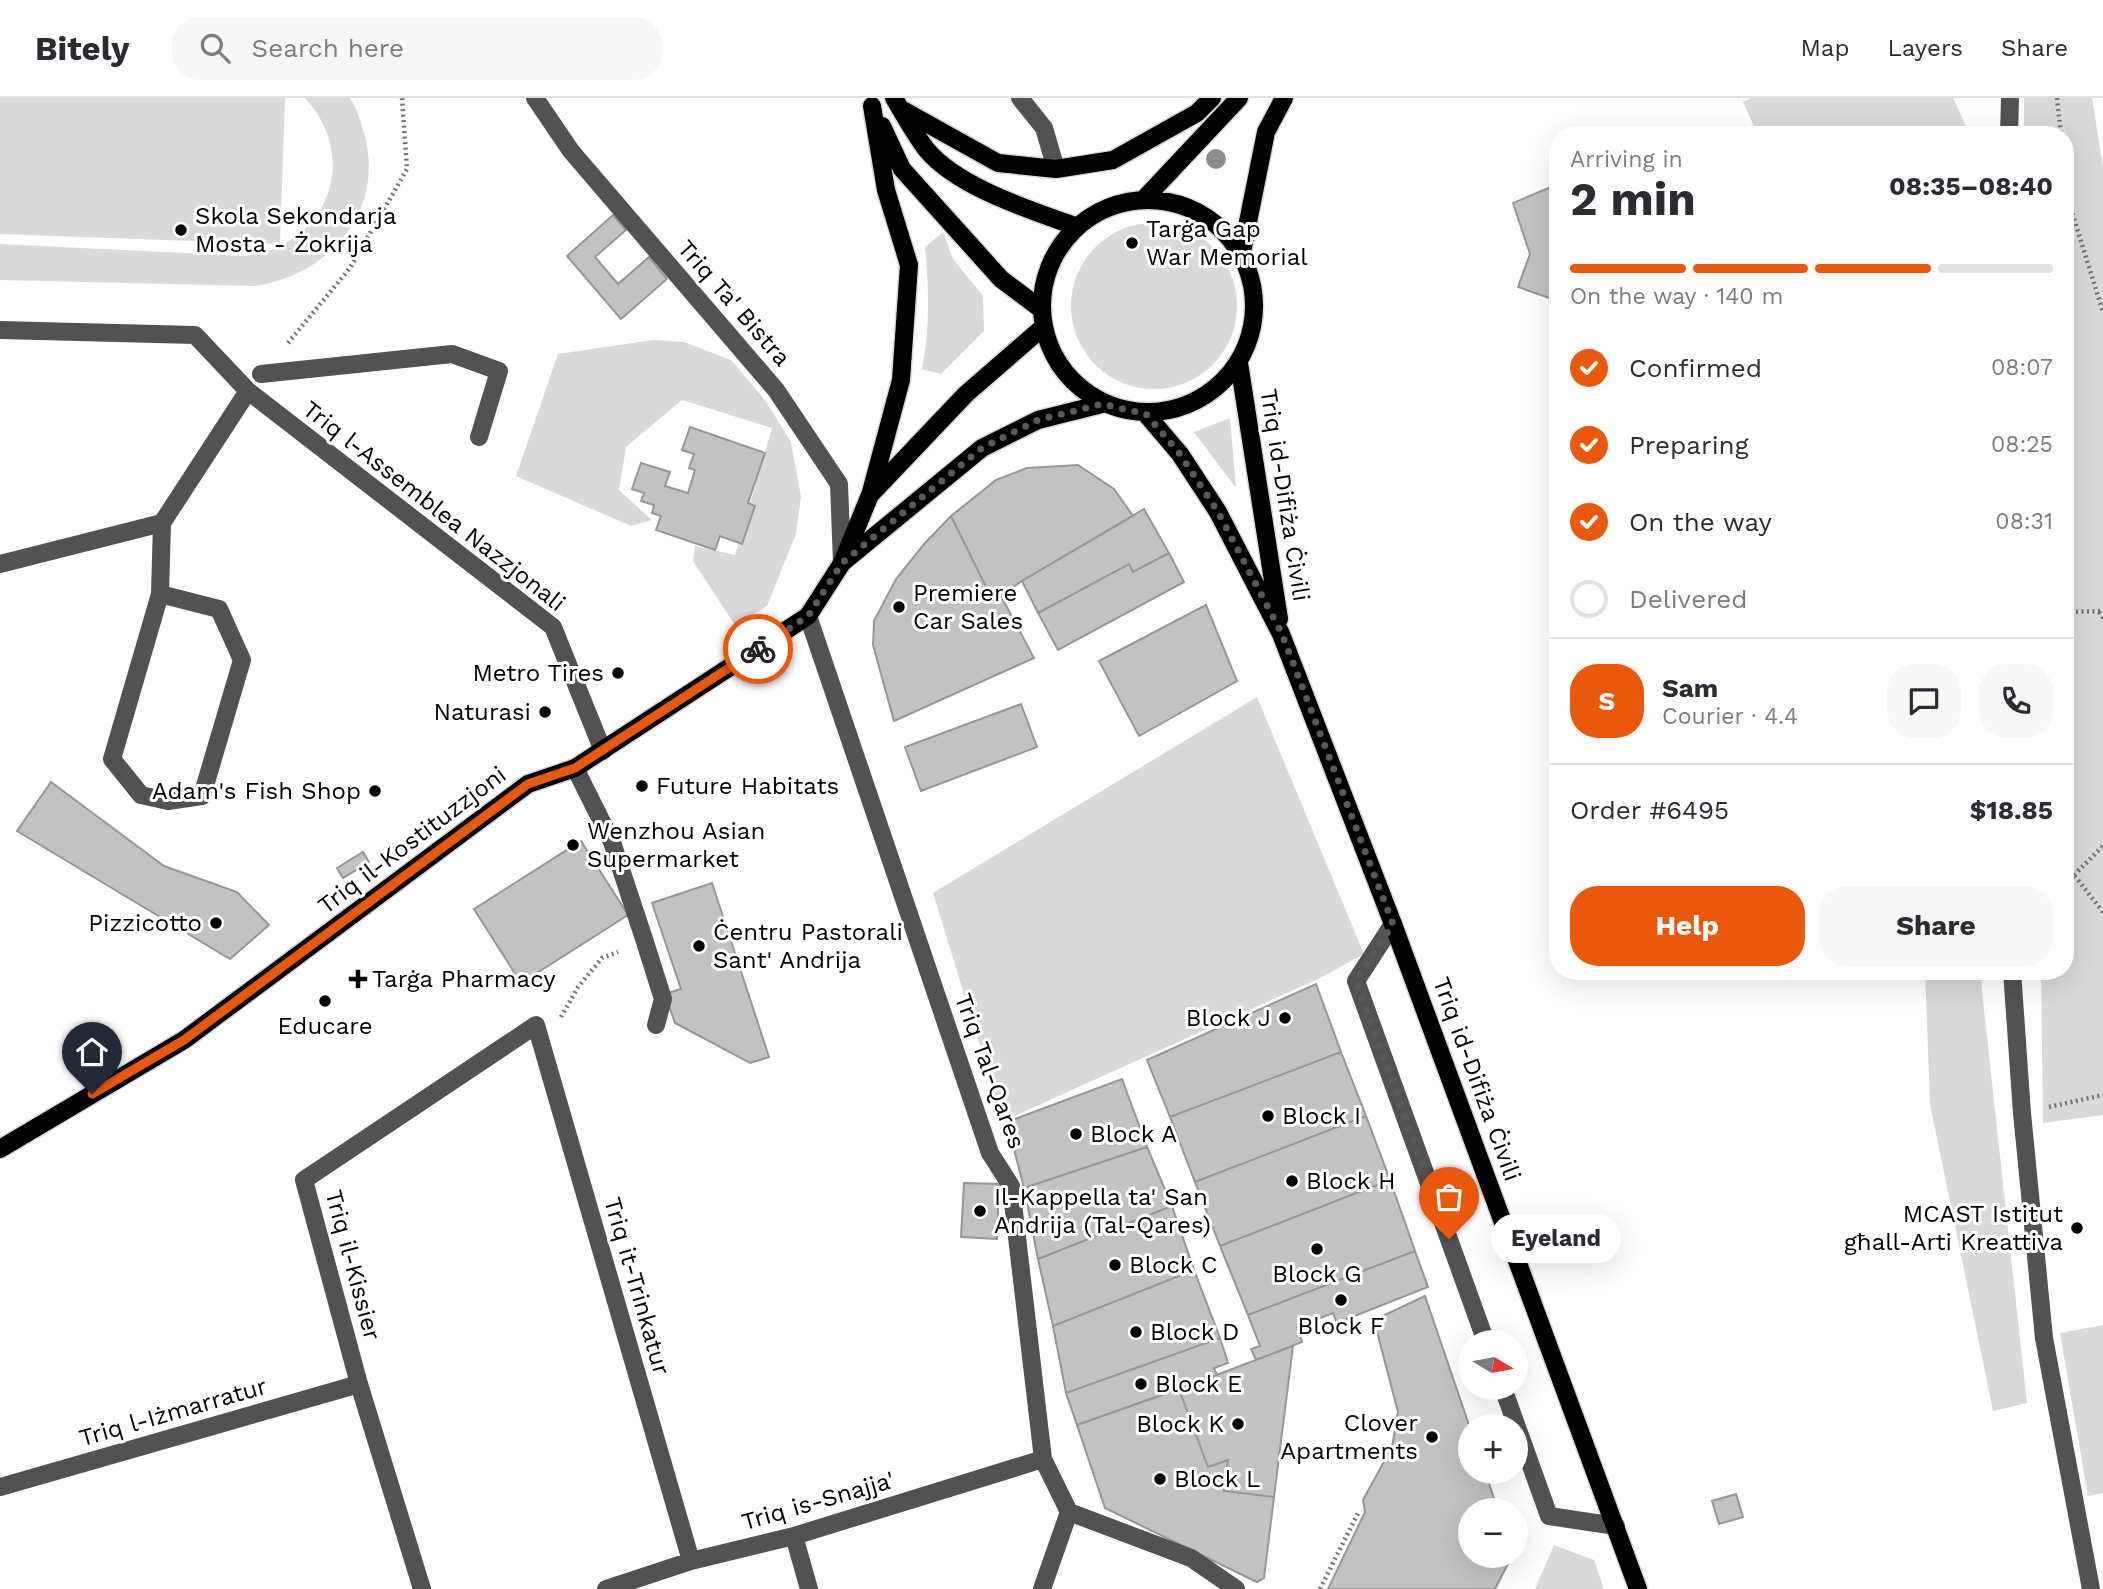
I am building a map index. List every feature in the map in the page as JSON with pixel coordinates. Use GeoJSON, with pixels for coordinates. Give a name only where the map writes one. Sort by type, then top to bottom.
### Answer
{"type":"FeatureCollection","features":[{"type":"Feature","properties":{"kind":"main road"},"geometry":{"type":"LineString","coordinates":[[897,104],[998,163],[1056,169],[1113,160],[1197,113],[1212,98]]}},
{"type":"Feature","properties":{"kind":"main road"},"geometry":{"type":"LineString","coordinates":[[1146,197],[1239,98]]}},
{"type":"Feature","properties":{"kind":"main road"},"geometry":{"type":"LineString","coordinates":[[1242,252],[1201,211],[1146,197],[1108,206],[1075,226],[1049,264],[1041,309],[1042,328],[1063,373],[1102,404],[1146,414],[1199,401],[1240,363],[1256,308],[1242,252],[1266,132],[1284,98]]}},
{"type":"Feature","properties":{"kind":"main road"},"geometry":{"type":"LineString","coordinates":[[872,102],[902,169],[1001,279],[1041,309]]}},
{"type":"Feature","properties":{"kind":"main road"},"geometry":{"type":"LineString","coordinates":[[870,495],[901,380],[909,265],[886,190],[872,102]]}},
{"type":"Feature","properties":{"kind":"main road"},"geometry":{"type":"LineString","coordinates":[[897,104],[927,150],[952,171],[1024,209],[1075,226]]}},
{"type":"Feature","properties":{"kind":"main road","name":"Triq il-Kostituzzjoni"},"geometry":{"type":"LineString","coordinates":[[0,1149],[184,1040],[528,784],[575,768],[808,616],[842,563],[870,495],[966,394],[1042,328]]}},
{"type":"Feature","properties":{"kind":"main road","name":"Triq id-Difiża Ċivili"},"geometry":{"type":"LineString","coordinates":[[1240,363],[1282,634]]}},
{"type":"Feature","properties":{"kind":"main road","name":"Triq il-Kostituzzjoni"},"geometry":{"type":"LineString","coordinates":[[842,563],[982,448],[1038,420],[1102,404]]}},
{"type":"Feature","properties":{"kind":"main road","name":"Triq id-Difiża Ċivili"},"geometry":{"type":"LineString","coordinates":[[1146,414],[1180,454],[1218,512],[1282,634],[1393,924],[1639,1589]]}},
{"type":"Feature","properties":{"kind":"street","name":"Triq Ta' Bistra"},"geometry":{"type":"LineString","coordinates":[[535,98],[571,151],[776,390],[839,484],[842,563]]}},
{"type":"Feature","properties":{"kind":"street"},"geometry":{"type":"LineString","coordinates":[[1020,98],[1044,128],[1056,169]]}},
{"type":"Feature","properties":{"kind":"street"},"geometry":{"type":"LineString","coordinates":[[2009,126],[2010,98]]}},
{"type":"Feature","properties":{"kind":"street","name":"Triq l-Assemblea Nazzjonali"},"geometry":{"type":"LineString","coordinates":[[0,330],[195,335],[248,391],[553,627],[603,751]]}},
{"type":"Feature","properties":{"kind":"street"},"geometry":{"type":"LineString","coordinates":[[261,374],[452,354],[499,371],[479,437]]}},
{"type":"Feature","properties":{"kind":"street"},"geometry":{"type":"LineString","coordinates":[[160,594],[219,609],[242,660],[202,796],[168,802],[141,795],[112,760],[160,594],[162,523],[248,391]]}},
{"type":"Feature","properties":{"kind":"street"},"geometry":{"type":"LineString","coordinates":[[0,564],[162,523]]}},
{"type":"Feature","properties":{"kind":"street","name":"Triq Tal-Qares"},"geometry":{"type":"LineString","coordinates":[[808,616],[990,1153],[1010,1186],[1043,1459],[1069,1512]]}},
{"type":"Feature","properties":{"kind":"street"},"geometry":{"type":"LineString","coordinates":[[575,768],[612,842],[663,999],[656,1025]]}},
{"type":"Feature","properties":{"kind":"street"},"geometry":{"type":"LineString","coordinates":[[1393,924],[1356,981],[1482,1330]]}},
{"type":"Feature","properties":{"kind":"street"},"geometry":{"type":"LineString","coordinates":[[2013,980],[2022,1113],[2045,1338],[2091,1589]]}},
{"type":"Feature","properties":{"kind":"street","name":"Triq it-Trinkatur"},"geometry":{"type":"LineString","coordinates":[[536,1025],[691,1561]]}},
{"type":"Feature","properties":{"kind":"street","name":"Triq il-Kissier"},"geometry":{"type":"LineString","coordinates":[[422,1589],[359,1384],[304,1180],[536,1025]]}},
{"type":"Feature","properties":{"kind":"street","name":"Triq l-Iżmarratur"},"geometry":{"type":"LineString","coordinates":[[0,1487],[359,1384]]}},
{"type":"Feature","properties":{"kind":"street"},"geometry":{"type":"LineString","coordinates":[[1507,1400],[1549,1516],[1616,1527]]}},
{"type":"Feature","properties":{"kind":"street","name":"Triq is-Snajja'"},"geometry":{"type":"LineString","coordinates":[[606,1589],[691,1561],[794,1536],[1043,1459]]}},
{"type":"Feature","properties":{"kind":"street"},"geometry":{"type":"LineString","coordinates":[[1042,1589],[1069,1512],[1191,1558],[1236,1589]]}},
{"type":"Feature","properties":{"kind":"street"},"geometry":{"type":"LineString","coordinates":[[794,1536],[809,1589]]}},
{"type":"Feature","properties":{"kind":"path"},"geometry":{"type":"LineString","coordinates":[[261,374],[350,268],[407,169],[402,98]]}},
{"type":"Feature","properties":{"kind":"path"},"geometry":{"type":"LineString","coordinates":[[2057,98],[2059,126]]}},
{"type":"Feature","properties":{"kind":"path"},"geometry":{"type":"LineString","coordinates":[[2074,219],[2103,312]]}},
{"type":"Feature","properties":{"kind":"path"},"geometry":{"type":"LineString","coordinates":[[2074,612],[2101,612],[2103,618]]}},
{"type":"Feature","properties":{"kind":"path"},"geometry":{"type":"LineString","coordinates":[[2103,846],[2074,875],[2103,912]]}},
{"type":"Feature","properties":{"kind":"path"},"geometry":{"type":"LineString","coordinates":[[544,1050],[578,987],[602,958],[645,942]]}},
{"type":"Feature","properties":{"kind":"path"},"geometry":{"type":"LineString","coordinates":[[2022,1113],[2103,1095]]}},
{"type":"Feature","properties":{"kind":"path"},"geometry":{"type":"LineString","coordinates":[[1320,1589],[1358,1513]]}},
{"type":"Feature","properties":{"kind":"shaded area"},"geometry":{"type":"Polygon","coordinates":[[[0,98],[285,98],[280,244],[0,234],[0,98]]]}},
{"type":"Feature","properties":{"kind":"shaded area"},"geometry":{"type":"Polygon","coordinates":[[[305,98],[350,98],[364,133],[369,161],[367,188],[359,212],[346,234],[328,253],[307,268],[282,279],[255,286],[0,280],[0,244],[245,256],[273,249],[297,236],[315,218],[327,196],[332,173],[331,147],[322,122],[305,98]]]}},
{"type":"Feature","properties":{"kind":"shaded area"},"geometry":{"type":"Polygon","coordinates":[[[1751,98],[1953,98],[1966,126],[1754,126],[1743,102],[1751,98]]]}},
{"type":"Feature","properties":{"kind":"shaded area"},"geometry":{"type":"Polygon","coordinates":[[[2024,98],[2092,98],[2103,167],[2103,1115],[2043,1123],[2041,980],[2074,980],[2074,126],[2024,126],[2024,98]]]}},
{"type":"Feature","properties":{"kind":"shaded area"},"geometry":{"type":"Polygon","coordinates":[[[1154,223],[1186,229],[1213,247],[1231,274],[1237,306],[1231,338],[1213,365],[1186,383],[1154,389],[1122,383],[1095,365],[1077,338],[1071,306],[1077,274],[1095,247],[1122,229],[1154,223]]]}},
{"type":"Feature","properties":{"kind":"shaded area"},"geometry":{"type":"Polygon","coordinates":[[[943,232],[953,259],[983,296],[984,331],[941,374],[922,369],[928,308],[925,247],[943,232]]]}},
{"type":"Feature","properties":{"kind":"shaded area"},"geometry":{"type":"Polygon","coordinates":[[[653,340],[684,342],[731,360],[765,400],[791,442],[801,497],[796,534],[767,606],[735,625],[693,561],[695,546],[735,555],[772,428],[682,400],[626,447],[619,490],[652,520],[631,526],[516,476],[558,354],[653,340]]]}},
{"type":"Feature","properties":{"kind":"shaded area"},"geometry":{"type":"Polygon","coordinates":[[[1230,418],[1236,488],[1194,432],[1230,418]]]}},
{"type":"Feature","properties":{"kind":"shaded area"},"geometry":{"type":"Polygon","coordinates":[[[1257,697],[1364,954],[1320,978],[1003,1121],[933,893],[1257,697]]]}},
{"type":"Feature","properties":{"kind":"shaded area"},"geometry":{"type":"Polygon","coordinates":[[[1925,980],[1981,980],[2027,1403],[1993,1411],[1930,1104],[1925,980]]]}},
{"type":"Feature","properties":{"kind":"shaded area"},"geometry":{"type":"Polygon","coordinates":[[[2103,1325],[2103,1493],[2088,1496],[2060,1333],[2103,1325]]]}},
{"type":"Feature","properties":{"kind":"shaded area"},"geometry":{"type":"Polygon","coordinates":[[[1554,1545],[1594,1560],[1604,1589],[1535,1589],[1554,1545]]]}},
{"type":"Feature","properties":{"kind":"building"},"geometry":{"type":"Polygon","coordinates":[[[1549,188],[1549,298],[1518,287],[1530,254],[1513,203],[1549,188]]]}},
{"type":"Feature","properties":{"kind":"building"},"geometry":{"type":"Polygon","coordinates":[[[613,215],[626,230],[595,257],[618,284],[649,257],[667,279],[621,319],[567,256],[613,215]]]}},
{"type":"Feature","properties":{"kind":"building"},"geometry":{"type":"Polygon","coordinates":[[[690,427],[765,453],[748,503],[755,506],[742,544],[720,536],[715,550],[656,530],[661,516],[652,513],[654,505],[641,501],[644,493],[632,489],[641,463],[670,472],[665,486],[688,493],[695,470],[689,468],[694,454],[682,450],[690,427]]]}},
{"type":"Feature","properties":{"kind":"building"},"geometry":{"type":"Polygon","coordinates":[[[1078,465],[1114,489],[1133,516],[993,601],[951,516],[996,480],[1027,468],[1078,465]]]}},
{"type":"Feature","properties":{"kind":"building"},"geometry":{"type":"Polygon","coordinates":[[[1144,509],[1169,553],[1133,572],[1129,564],[1038,613],[1022,581],[1144,509]]]}},
{"type":"Feature","properties":{"kind":"building"},"geometry":{"type":"Polygon","coordinates":[[[951,516],[993,601],[1001,596],[1034,658],[894,721],[873,645],[874,621],[896,579],[951,516]]]}},
{"type":"Feature","properties":{"kind":"building"},"geometry":{"type":"Polygon","coordinates":[[[1169,553],[1184,582],[1058,650],[1038,613],[1129,564],[1133,572],[1169,553]]]}},
{"type":"Feature","properties":{"kind":"building"},"geometry":{"type":"Polygon","coordinates":[[[1206,605],[1237,681],[1139,736],[1099,661],[1206,605]]]}},
{"type":"Feature","properties":{"kind":"building"},"geometry":{"type":"Polygon","coordinates":[[[1021,704],[1037,747],[921,791],[905,747],[1021,704]]]}},
{"type":"Feature","properties":{"kind":"building"},"geometry":{"type":"Polygon","coordinates":[[[51,782],[164,866],[237,892],[269,925],[230,959],[17,831],[51,782]]]}},
{"type":"Feature","properties":{"kind":"building"},"geometry":{"type":"Polygon","coordinates":[[[581,841],[628,915],[521,983],[474,909],[581,841]]]}},
{"type":"Feature","properties":{"kind":"building"},"geometry":{"type":"Polygon","coordinates":[[[363,852],[369,862],[343,878],[337,868],[363,852]]]}},
{"type":"Feature","properties":{"kind":"building","name":"Ċentru Pastorali Sant' Andrija"},"geometry":{"type":"Polygon","coordinates":[[[712,883],[769,1057],[750,1063],[675,1023],[665,994],[681,989],[652,903],[712,883]]]}},
{"type":"Feature","properties":{"kind":"building","name":"Block J"},"geometry":{"type":"Polygon","coordinates":[[[1316,984],[1341,1052],[1170,1117],[1147,1060],[1316,984]]]}},
{"type":"Feature","properties":{"kind":"building","name":"Block I"},"geometry":{"type":"Polygon","coordinates":[[[1341,1052],[1366,1116],[1195,1182],[1170,1117],[1341,1052]]]}},
{"type":"Feature","properties":{"kind":"building","name":"Block A"},"geometry":{"type":"Polygon","coordinates":[[[1122,1079],[1147,1147],[1024,1188],[1007,1122],[1122,1079]]]}},
{"type":"Feature","properties":{"kind":"building","name":"Block H"},"geometry":{"type":"Polygon","coordinates":[[[1366,1116],[1390,1180],[1220,1246],[1195,1182],[1366,1116]]]}},
{"type":"Feature","properties":{"kind":"building"},"geometry":{"type":"Polygon","coordinates":[[[1147,1147],[1172,1206],[1038,1259],[1024,1188],[1147,1147]]]}},
{"type":"Feature","properties":{"kind":"building","name":"Block G"},"geometry":{"type":"Polygon","coordinates":[[[1390,1180],[1415,1251],[1248,1315],[1220,1246],[1390,1180]]]}},
{"type":"Feature","properties":{"kind":"building","name":"Il-Kappella ta' San Andrija (Tal-Qares)"},"geometry":{"type":"Polygon","coordinates":[[[964,1183],[999,1184],[997,1239],[961,1237],[964,1183]]]}},
{"type":"Feature","properties":{"kind":"building","name":"Block C"},"geometry":{"type":"Polygon","coordinates":[[[1172,1206],[1194,1270],[1053,1326],[1038,1259],[1172,1206]]]}},
{"type":"Feature","properties":{"kind":"building","name":"Block F"},"geometry":{"type":"Polygon","coordinates":[[[1415,1251],[1428,1287],[1337,1323],[1333,1313],[1297,1327],[1302,1342],[1256,1360],[1251,1349],[1260,1346],[1248,1315],[1415,1251]]]}},
{"type":"Feature","properties":{"kind":"building","name":"Block D"},"geometry":{"type":"Polygon","coordinates":[[[1194,1270],[1220,1338],[1066,1393],[1053,1326],[1194,1270]]]}},
{"type":"Feature","properties":{"kind":"building","name":"Clover Apartments"},"geometry":{"type":"Polygon","coordinates":[[[1425,1296],[1458,1393],[1458,1400],[1460,1400],[1465,1414],[1458,1414],[1458,1484],[1489,1484],[1494,1498],[1458,1498],[1458,1568],[1506,1568],[1495,1589],[1328,1589],[1365,1512],[1363,1500],[1392,1447],[1398,1412],[1374,1320],[1425,1296]]]}},
{"type":"Feature","properties":{"kind":"building","name":"Block E"},"geometry":{"type":"Polygon","coordinates":[[[1220,1338],[1228,1363],[1214,1368],[1217,1375],[1077,1425],[1066,1393],[1220,1338]]]}},
{"type":"Feature","properties":{"kind":"building","name":"Block K"},"geometry":{"type":"Polygon","coordinates":[[[1293,1346],[1274,1497],[1224,1491],[1228,1460],[1208,1467],[1179,1389],[1293,1346]]]}},
{"type":"Feature","properties":{"kind":"building","name":"Block L"},"geometry":{"type":"Polygon","coordinates":[[[1179,1389],[1208,1467],[1228,1460],[1224,1491],[1274,1497],[1264,1578],[1257,1582],[1105,1508],[1077,1425],[1179,1389]]]}},
{"type":"Feature","properties":{"kind":"building"},"geometry":{"type":"Polygon","coordinates":[[[1736,1494],[1743,1517],[1719,1524],[1712,1501],[1736,1494]]]}},
{"type":"Feature","properties":{"kind":"way so far"},"geometry":{"type":"LineString","coordinates":[[758,649],[808,616],[842,563],[982,448],[1038,420],[1102,404],[1146,414],[1180,454],[1218,512],[1282,634],[1393,924],[1356,981],[1449,1239]]}},
{"type":"Feature","properties":{"kind":"place","name":"Skola Sekondarja Mosta - Żokrija"},"geometry":{"type":"Point","coordinates":[181,230]}},
{"type":"Feature","properties":{"kind":"place","name":"Tarġa Gap War Memorial"},"geometry":{"type":"Point","coordinates":[1132,243]}},
{"type":"Feature","properties":{"kind":"place","name":"Premiere Car Sales"},"geometry":{"type":"Point","coordinates":[899,607]}},
{"type":"Feature","properties":{"kind":"place","name":"Metro Tires"},"geometry":{"type":"Point","coordinates":[618,673]}},
{"type":"Feature","properties":{"kind":"place","name":"Naturasi"},"geometry":{"type":"Point","coordinates":[545,712]}},
{"type":"Feature","properties":{"kind":"place","name":"Future Habitats"},"geometry":{"type":"Point","coordinates":[642,786]}},
{"type":"Feature","properties":{"kind":"place","name":"Adam's Fish Shop"},"geometry":{"type":"Point","coordinates":[375,791]}},
{"type":"Feature","properties":{"kind":"place","name":"Wenzhou Asian Supermarket"},"geometry":{"type":"Point","coordinates":[573,845]}},
{"type":"Feature","properties":{"kind":"place","name":"Pizzicotto"},"geometry":{"type":"Point","coordinates":[216,923]}},
{"type":"Feature","properties":{"kind":"place","name":"Ċentru Pastorali Sant' Andrija"},"geometry":{"type":"Point","coordinates":[699,946]}},
{"type":"Feature","properties":{"kind":"place","name":"Tarġa Pharmacy"},"geometry":{"type":"Point","coordinates":[358,979]}},
{"type":"Feature","properties":{"kind":"place","name":"Educare"},"geometry":{"type":"Point","coordinates":[325,1001]}},
{"type":"Feature","properties":{"kind":"place","name":"Block J"},"geometry":{"type":"Point","coordinates":[1285,1018]}},
{"type":"Feature","properties":{"kind":"place","name":"Block I"},"geometry":{"type":"Point","coordinates":[1268,1116]}},
{"type":"Feature","properties":{"kind":"place","name":"Block A"},"geometry":{"type":"Point","coordinates":[1076,1134]}},
{"type":"Feature","properties":{"kind":"place","name":"Block H"},"geometry":{"type":"Point","coordinates":[1292,1181]}},
{"type":"Feature","properties":{"kind":"place","name":"Il-Kappella ta' San Andrija (Tal-Qares)"},"geometry":{"type":"Point","coordinates":[980,1211]}},
{"type":"Feature","properties":{"kind":"place","name":"MCAST Istitut għall-Arti Kreattiva"},"geometry":{"type":"Point","coordinates":[2077,1228]}},
{"type":"Feature","properties":{"kind":"place","name":"Eyeland"},"geometry":{"type":"Point","coordinates":[1449,1239]}},
{"type":"Feature","properties":{"kind":"place","name":"Block G"},"geometry":{"type":"Point","coordinates":[1317,1249]}},
{"type":"Feature","properties":{"kind":"place","name":"Block C"},"geometry":{"type":"Point","coordinates":[1115,1265]}},
{"type":"Feature","properties":{"kind":"place","name":"Block F"},"geometry":{"type":"Point","coordinates":[1341,1300]}},
{"type":"Feature","properties":{"kind":"place","name":"Block D"},"geometry":{"type":"Point","coordinates":[1136,1332]}},
{"type":"Feature","properties":{"kind":"place","name":"Block E"},"geometry":{"type":"Point","coordinates":[1141,1384]}},
{"type":"Feature","properties":{"kind":"place","name":"Block K"},"geometry":{"type":"Point","coordinates":[1238,1424]}},
{"type":"Feature","properties":{"kind":"place","name":"Clover Apartments"},"geometry":{"type":"Point","coordinates":[1432,1437]}},
{"type":"Feature","properties":{"kind":"place","name":"Block L"},"geometry":{"type":"Point","coordinates":[1160,1479]}},
{"type":"Feature","properties":{"kind":"route"},"geometry":{"type":"LineString","coordinates":[[92,1094],[184,1040],[528,784],[575,768],[758,649]]}}]}
